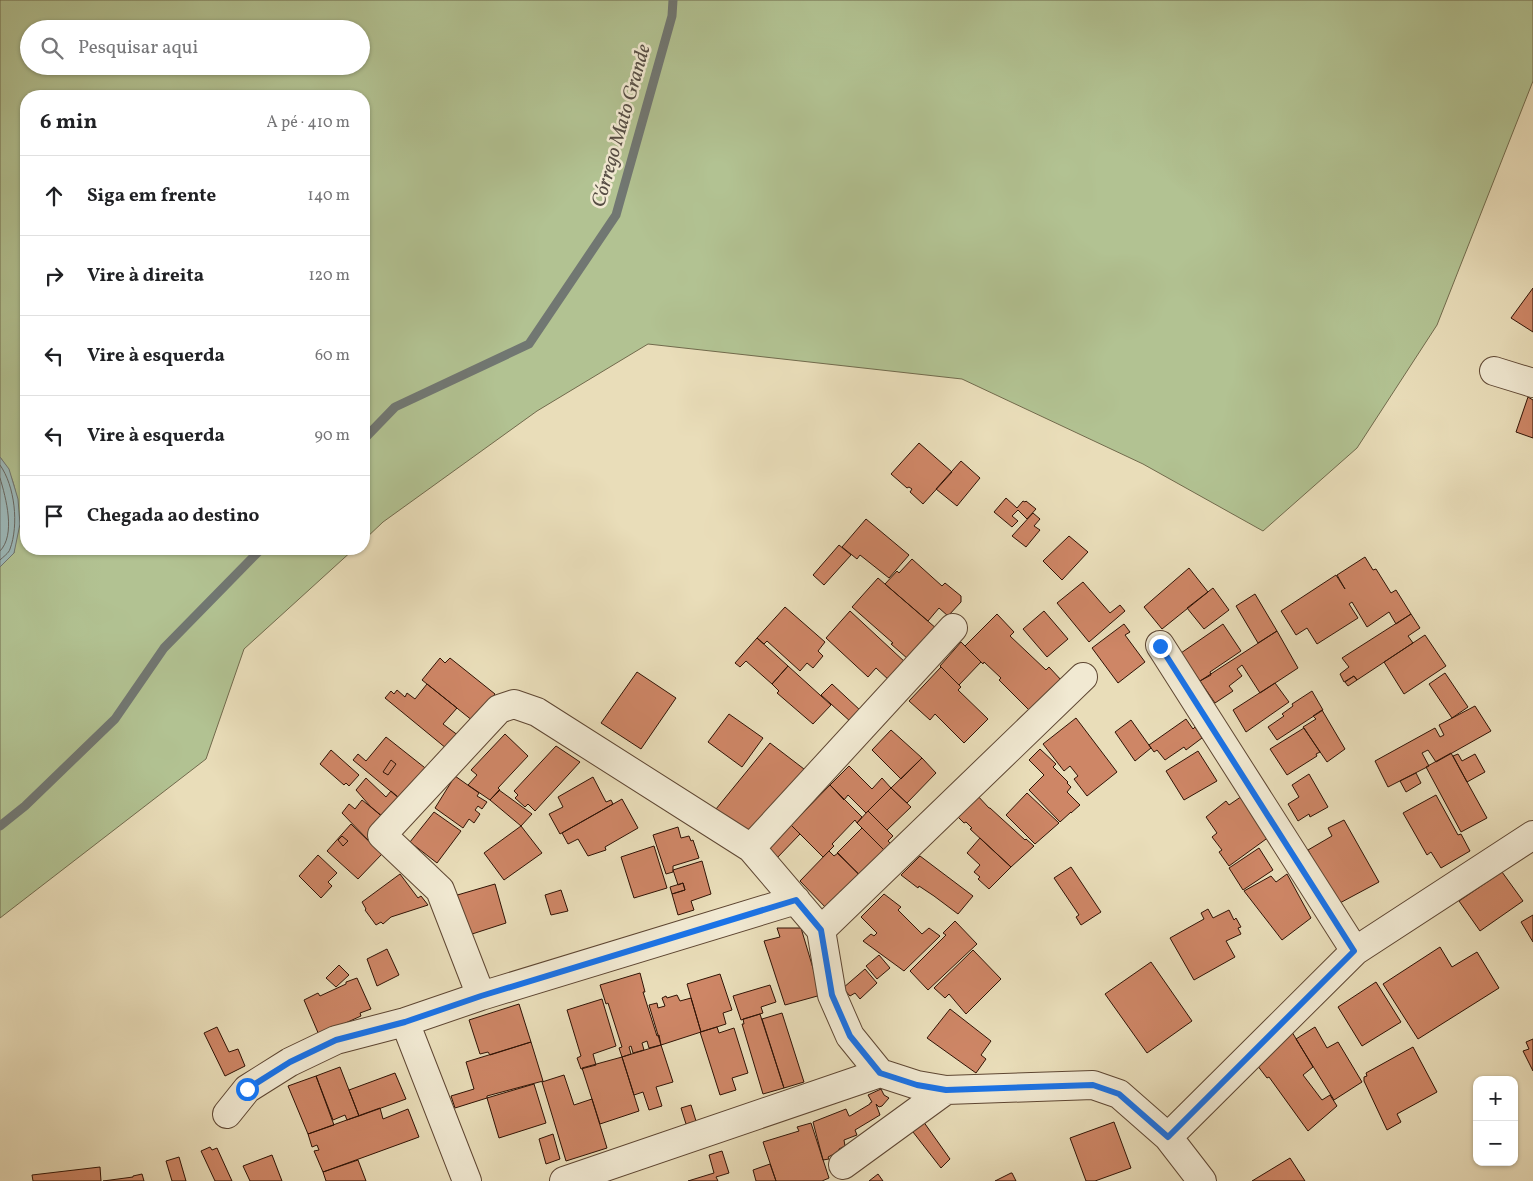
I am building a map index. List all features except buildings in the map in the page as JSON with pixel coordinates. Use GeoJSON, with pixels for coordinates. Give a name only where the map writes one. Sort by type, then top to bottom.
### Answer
{"type":"FeatureCollection","features":[{"type":"Feature","properties":{"kind":"street"},"geometry":{"type":"LineString","coordinates":[[1494,371],[1533,383]]}},
{"type":"Feature","properties":{"kind":"street"},"geometry":{"type":"LineString","coordinates":[[751,848],[953,628]]}},
{"type":"Feature","properties":{"kind":"street"},"geometry":{"type":"LineString","coordinates":[[1160,646],[1354,951]]}},
{"type":"Feature","properties":{"kind":"street"},"geometry":{"type":"LineString","coordinates":[[821,930],[1083,677]]}},
{"type":"Feature","properties":{"kind":"street"},"geometry":{"type":"LineString","coordinates":[[481,996],[440,890],[382,835],[499,709],[514,704],[537,712],[751,848],[821,930],[832,995],[850,1036],[880,1073],[917,1085],[946,1090],[1093,1085],[1119,1094],[1168,1137],[1202,1181]]}},
{"type":"Feature","properties":{"kind":"street"},"geometry":{"type":"LineString","coordinates":[[1168,1137],[1354,951],[1533,836]]}},
{"type":"Feature","properties":{"kind":"street"},"geometry":{"type":"LineString","coordinates":[[226,1114],[247,1089],[290,1062],[336,1040],[405,1022],[481,996],[796,900]]}},
{"type":"Feature","properties":{"kind":"street"},"geometry":{"type":"LineString","coordinates":[[405,1022],[467,1181]]}},
{"type":"Feature","properties":{"kind":"street"},"geometry":{"type":"LineString","coordinates":[[564,1181],[880,1073]]}},
{"type":"Feature","properties":{"kind":"street"},"geometry":{"type":"LineString","coordinates":[[843,1165],[946,1090]]}},
{"type":"Feature","properties":{"kind":"green space"},"geometry":{"type":"Polygon","coordinates":[[[0,0],[1533,0],[1533,81],[1437,325],[1357,448],[1263,531],[1143,464],[962,379],[648,344],[537,411],[383,522],[370,534],[370,90],[20,90],[20,555],[347,555],[244,649],[206,759],[0,918],[0,567],[14,553],[17,514],[15,491],[7,469],[0,457],[0,0]]]}},
{"type":"Feature","properties":{"kind":"water"},"geometry":{"type":"Polygon","coordinates":[[[0,457],[9,469],[18,499],[20,524],[14,553],[0,567],[0,457]]]}},
{"type":"Feature","properties":{"kind":"waterway","name":"Córrego Mato Grande"},"geometry":{"type":"LineString","coordinates":[[370,433],[395,407],[529,344],[616,215],[672,16],[673,0]]}},
{"type":"Feature","properties":{"kind":"waterway","name":"Córrego Mato Grande"},"geometry":{"type":"LineString","coordinates":[[0,826],[25,806],[115,719],[164,648],[255,555]]}},
{"type":"Feature","properties":{"kind":"route"},"geometry":{"type":"LineString","coordinates":[[247,1089],[290,1062],[336,1040],[405,1022],[481,996],[796,900],[821,930],[832,995],[850,1036],[880,1073],[917,1085],[946,1090],[1093,1085],[1119,1094],[1168,1137],[1354,951],[1160,646]]}}]}
